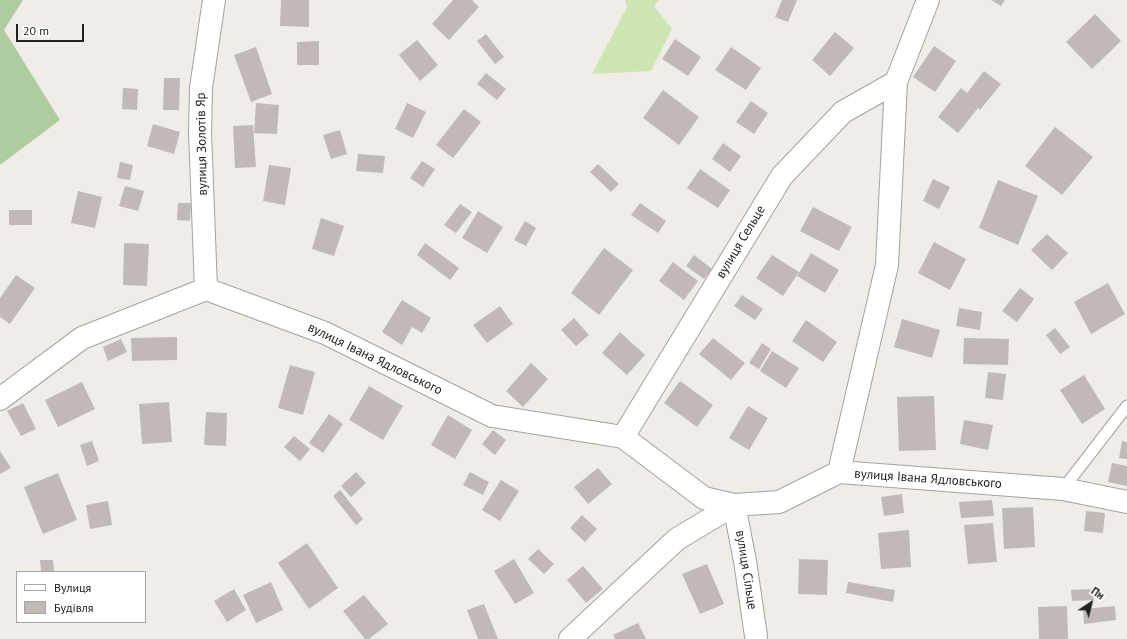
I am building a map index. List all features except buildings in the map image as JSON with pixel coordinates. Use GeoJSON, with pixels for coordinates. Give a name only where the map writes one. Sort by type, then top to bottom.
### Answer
{"type":"FeatureCollection","features":[{"type":"Feature","properties":{"kind":"street","name":"вулиця Золотів Яр"},"geometry":{"type":"LineString","coordinates":[[206,288],[200,132],[201,88],[214,0]]}},
{"type":"Feature","properties":{"kind":"street"},"geometry":{"type":"LineString","coordinates":[[839,472],[887,265],[896,82],[928,0]]}},
{"type":"Feature","properties":{"kind":"street","name":"вулиця Сельце"},"geometry":{"type":"LineString","coordinates":[[623,437],[782,176],[843,112],[896,82]]}},
{"type":"Feature","properties":{"kind":"street"},"geometry":{"type":"LineString","coordinates":[[0,399],[82,338],[206,288]]}},
{"type":"Feature","properties":{"kind":"street","name":"вулиця Івана Ядловського"},"geometry":{"type":"LineString","coordinates":[[206,288],[325,333],[492,416],[623,437],[704,498],[734,505],[778,502],[839,472],[1063,489],[1127,502]]}},
{"type":"Feature","properties":{"kind":"street","name":"вулиця Івана Ядловського"},"geometry":{"type":"LineString","coordinates":[[570,639],[677,539],[734,505]]}},
{"type":"Feature","properties":{"kind":"street","name":"вулиця Сільце"},"geometry":{"type":"LineString","coordinates":[[734,505],[745,561],[756,636]]}},
{"type":"Feature","properties":{"kind":"lane"},"geometry":{"type":"LineString","coordinates":[[1063,489],[1127,406]]}},
{"type":"Feature","properties":{"kind":"green space"},"geometry":{"type":"Polygon","coordinates":[[[0,0],[23,0],[4,30],[60,120],[0,165],[0,0]]]}},
{"type":"Feature","properties":{"kind":"green space"},"geometry":{"type":"Polygon","coordinates":[[[625,0],[659,0],[654,6],[672,29],[651,71],[592,74],[627,7],[625,0]]]}}]}
